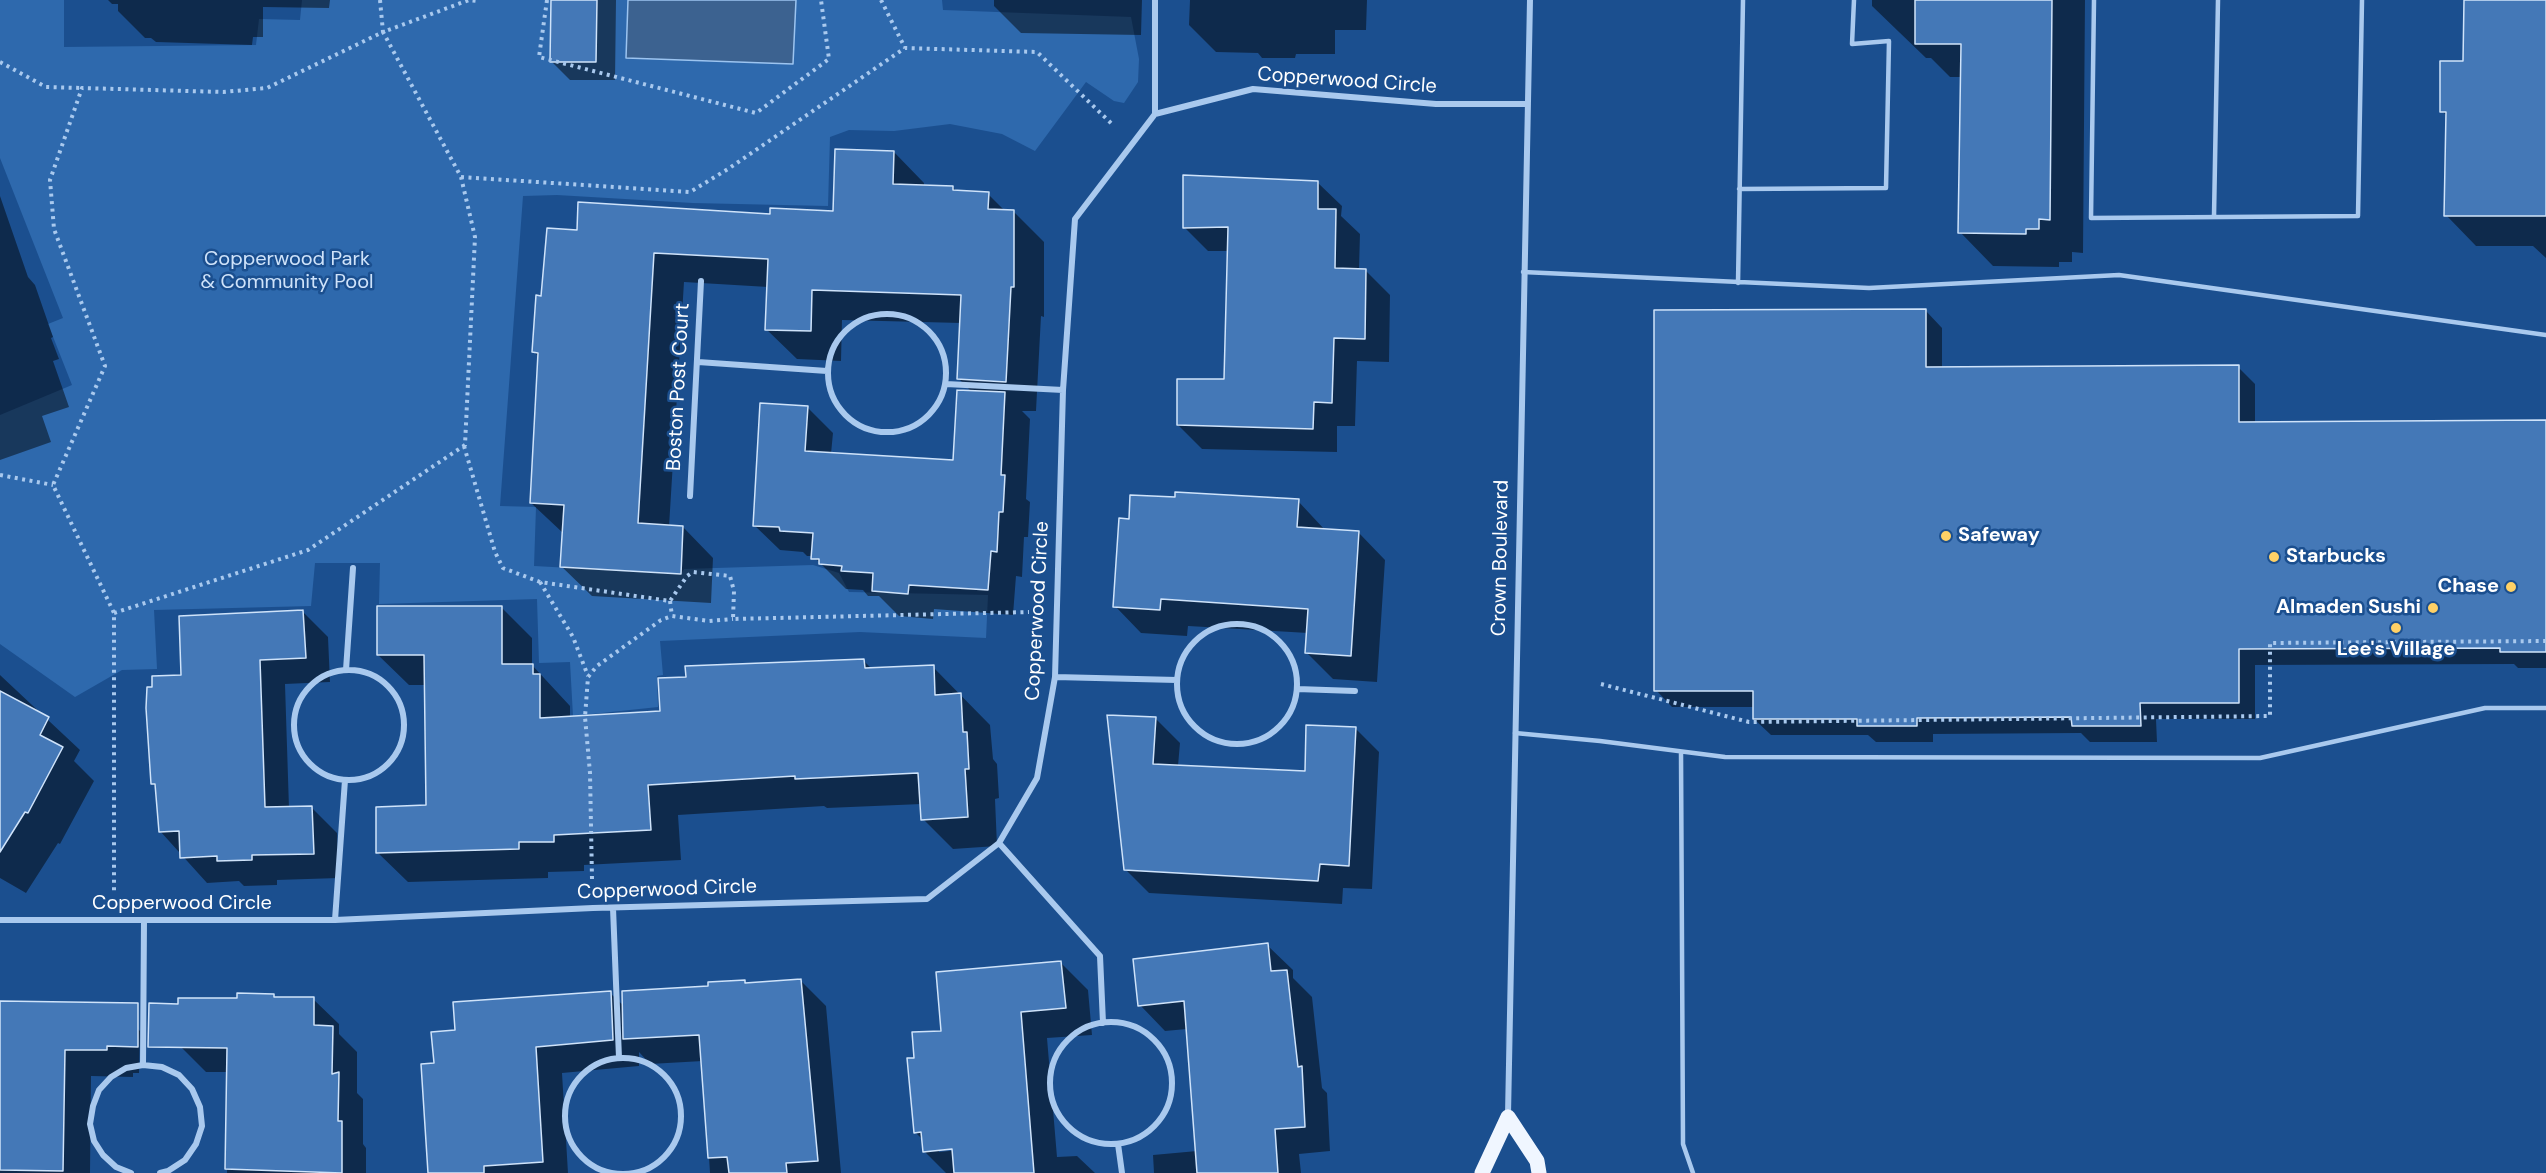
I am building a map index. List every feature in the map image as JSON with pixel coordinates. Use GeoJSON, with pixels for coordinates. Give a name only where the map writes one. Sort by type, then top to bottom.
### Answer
{"type":"FeatureCollection","features":[{"type":"Feature","properties":{"kind":"main road"},"geometry":{"type":"LineString","coordinates":[[1482,1173],[1508,1117]]}},
{"type":"Feature","properties":{"kind":"main road"},"geometry":{"type":"LineString","coordinates":[[1508,1117],[1537,1161],[1539,1173]]}},
{"type":"Feature","properties":{"kind":"street"},"geometry":{"type":"LineString","coordinates":[[1155,0],[1155,114]]}},
{"type":"Feature","properties":{"kind":"street","name":"Crown Boulevard"},"geometry":{"type":"LineString","coordinates":[[1508,1117],[1530,0]]}},
{"type":"Feature","properties":{"kind":"street","name":"Copperwood Circle"},"geometry":{"type":"LineString","coordinates":[[0,920],[334,920],[613,908],[927,899],[999,843],[1037,778],[1055,677],[1063,390],[1075,219],[1155,114],[1252,89],[1436,104],[1527,104]]}},
{"type":"Feature","properties":{"kind":"street","name":"Boston Post Court"},"geometry":{"type":"LineString","coordinates":[[690,496],[701,281]]}},
{"type":"Feature","properties":{"kind":"street"},"geometry":{"type":"LineString","coordinates":[[894,313],[913,319],[929,330],[940,345],[946,364],[946,384],[939,402],[926,417],[909,428],[890,432],[870,430],[852,422],[839,408],[830,391],[827,371],[831,352],[840,335],[855,322],[894,313]]}},
{"type":"Feature","properties":{"kind":"street"},"geometry":{"type":"LineString","coordinates":[[698,362],[827,371]]}},
{"type":"Feature","properties":{"kind":"street"},"geometry":{"type":"LineString","coordinates":[[946,384],[1063,390]]}},
{"type":"Feature","properties":{"kind":"street"},"geometry":{"type":"LineString","coordinates":[[346,670],[353,568]]}},
{"type":"Feature","properties":{"kind":"street"},"geometry":{"type":"LineString","coordinates":[[1242,624],[1260,628],[1277,638],[1288,652],[1296,670],[1297,689],[1292,709],[1280,726],[1263,738],[1243,744],[1222,742],[1203,734],[1188,720],[1179,700],[1177,680],[1181,661],[1191,645],[1205,632],[1223,625],[1242,624]]}},
{"type":"Feature","properties":{"kind":"street"},"geometry":{"type":"LineString","coordinates":[[346,670],[363,671],[379,678],[392,690],[401,705],[404,723],[402,742],[393,759],[379,771],[362,779],[345,780],[324,775],[309,764],[298,748],[294,730],[295,712],[302,696],[312,683],[328,674],[346,670]]}},
{"type":"Feature","properties":{"kind":"street"},"geometry":{"type":"LineString","coordinates":[[1055,677],[1177,680]]}},
{"type":"Feature","properties":{"kind":"street"},"geometry":{"type":"LineString","coordinates":[[1297,689],[1355,691]]}},
{"type":"Feature","properties":{"kind":"street"},"geometry":{"type":"LineString","coordinates":[[334,920],[345,780]]}},
{"type":"Feature","properties":{"kind":"street"},"geometry":{"type":"LineString","coordinates":[[999,843],[1100,956],[1103,1023]]}},
{"type":"Feature","properties":{"kind":"street"},"geometry":{"type":"LineString","coordinates":[[613,908],[619,1058]]}},
{"type":"Feature","properties":{"kind":"street"},"geometry":{"type":"LineString","coordinates":[[143,1065],[144,920]]}},
{"type":"Feature","properties":{"kind":"street"},"geometry":{"type":"LineString","coordinates":[[1103,1023],[1122,1023],[1140,1029],[1156,1041],[1167,1057],[1172,1075],[1168,1104],[1153,1128],[1137,1139],[1118,1144],[1097,1143],[1078,1134],[1062,1121],[1052,1101],[1050,1080],[1055,1060],[1066,1042],[1083,1029],[1103,1023]]}},
{"type":"Feature","properties":{"kind":"street"},"geometry":{"type":"LineString","coordinates":[[619,1058],[638,1059],[656,1068],[670,1082],[679,1099],[681,1119],[677,1138],[666,1155],[651,1167],[632,1173],[613,1173],[588,1161],[570,1140],[565,1122],[566,1104],[573,1086],[585,1072],[600,1062],[619,1058]]}},
{"type":"Feature","properties":{"kind":"street"},"geometry":{"type":"LineString","coordinates":[[131,1173],[116,1167],[103,1155],[94,1141],[90,1124],[93,1106],[105,1084],[126,1068],[143,1065],[162,1067],[179,1075],[192,1089],[200,1107],[202,1126],[196,1144],[185,1160],[168,1171],[160,1173]]}},
{"type":"Feature","properties":{"kind":"street"},"geometry":{"type":"LineString","coordinates":[[1118,1144],[1122,1173]]}},
{"type":"Feature","properties":{"kind":"lane"},"geometry":{"type":"LineString","coordinates":[[1738,283],[1743,0]]}},
{"type":"Feature","properties":{"kind":"lane"},"geometry":{"type":"LineString","coordinates":[[1739,189],[1886,188],[1889,41],[1852,44],[1854,0]]}},
{"type":"Feature","properties":{"kind":"lane"},"geometry":{"type":"LineString","coordinates":[[2094,0],[2091,218],[2358,216],[2362,0]]}},
{"type":"Feature","properties":{"kind":"lane"},"geometry":{"type":"LineString","coordinates":[[2214,216],[2218,0]]}},
{"type":"Feature","properties":{"kind":"lane"},"geometry":{"type":"LineString","coordinates":[[1523,273],[1869,288],[2119,275],[2546,335]]}},
{"type":"Feature","properties":{"kind":"lane"},"geometry":{"type":"LineString","coordinates":[[1514,733],[1725,757],[2260,758],[2485,708],[2546,708]]}},
{"type":"Feature","properties":{"kind":"lane"},"geometry":{"type":"LineString","coordinates":[[1681,753],[1683,1144],[1693,1173]]}},
{"type":"Feature","properties":{"kind":"path"},"geometry":{"type":"LineString","coordinates":[[380,0],[382,32],[461,177],[475,237],[464,446],[495,552],[503,567],[540,582],[670,601]]}},
{"type":"Feature","properties":{"kind":"path"},"geometry":{"type":"LineString","coordinates":[[0,62],[46,87],[224,92],[267,88],[382,32],[469,0],[478,1]]}},
{"type":"Feature","properties":{"kind":"path"},"geometry":{"type":"LineString","coordinates":[[547,0],[538,57],[756,113],[829,59],[821,0]]}},
{"type":"Feature","properties":{"kind":"path"},"geometry":{"type":"LineString","coordinates":[[881,0],[905,48]]}},
{"type":"Feature","properties":{"kind":"path"},"geometry":{"type":"LineString","coordinates":[[461,177],[690,192],[728,170],[905,48],[1037,52],[1133,144]]}},
{"type":"Feature","properties":{"kind":"path"},"geometry":{"type":"LineString","coordinates":[[82,88],[50,180],[54,229],[105,366],[53,485],[114,613],[114,921]]}},
{"type":"Feature","properties":{"kind":"path"},"geometry":{"type":"LineString","coordinates":[[114,613],[308,550],[464,446]]}},
{"type":"Feature","properties":{"kind":"path"},"geometry":{"type":"LineString","coordinates":[[0,475],[53,485]]}},
{"type":"Feature","properties":{"kind":"path"},"geometry":{"type":"LineString","coordinates":[[672,616],[670,601],[687,576],[693,572],[730,576],[734,591],[733,620]]}},
{"type":"Feature","properties":{"kind":"path"},"geometry":{"type":"LineString","coordinates":[[540,582],[573,637],[588,677],[585,717],[590,773],[593,909]]}},
{"type":"Feature","properties":{"kind":"path"},"geometry":{"type":"LineString","coordinates":[[588,677],[630,641],[661,620],[672,616],[709,621],[1057,611]]}},
{"type":"Feature","properties":{"kind":"path"},"geometry":{"type":"LineString","coordinates":[[1601,684],[1749,722],[2270,716],[2270,643],[2546,641]]}},
{"type":"Feature","properties":{"kind":"green space","name":"Copperwood Park & Community Pool"},"geometry":{"type":"Polygon","coordinates":[[[0,0],[64,0],[64,47],[256,45],[259,19],[300,20],[302,0],[942,0],[943,10],[1131,17],[1139,59],[1138,82],[1124,103],[1114,101],[1086,82],[1035,151],[1002,134],[950,124],[894,131],[849,130],[830,137],[828,206],[693,203],[557,195],[523,196],[500,506],[536,507],[534,566],[681,574],[684,569],[813,565],[839,573],[849,592],[988,595],[986,638],[860,632],[660,641],[663,675],[657,676],[658,707],[573,716],[570,662],[539,663],[537,599],[379,604],[380,563],[315,563],[311,606],[154,610],[157,669],[122,670],[75,697],[0,644],[0,415],[72,385],[48,324],[63,318],[0,158],[0,0]]]}},
{"type":"Feature","properties":{"kind":"shaded area"},"geometry":{"type":"Polygon","coordinates":[[[628,0],[796,0],[793,64],[626,58],[628,0]]]}},
{"type":"Feature","properties":{"kind":"building"},"geometry":{"type":"Polygon","coordinates":[[[551,0],[597,0],[596,62],[550,62],[551,0]]]}},
{"type":"Feature","properties":{"kind":"building"},"geometry":{"type":"Polygon","coordinates":[[[1915,0],[2052,0],[2050,220],[2039,219],[2039,229],[2026,229],[2026,234],[1958,233],[1961,44],[1915,44],[1915,0]]]}},
{"type":"Feature","properties":{"kind":"building"},"geometry":{"type":"Polygon","coordinates":[[[2464,0],[2546,0],[2546,216],[2444,216],[2446,112],[2440,112],[2440,61],[2463,61],[2464,0]]]}},
{"type":"Feature","properties":{"kind":"building"},"geometry":{"type":"Polygon","coordinates":[[[835,149],[894,151],[893,184],[953,186],[953,190],[989,192],[988,209],[1014,210],[1014,287],[1011,287],[1006,382],[957,379],[961,295],[812,290],[811,331],[765,330],[768,259],[654,253],[638,523],[683,526],[681,574],[560,567],[564,505],[530,503],[538,353],[532,352],[536,295],[541,296],[547,228],[577,230],[578,202],[770,214],[770,208],[833,211],[835,149]]]}},
{"type":"Feature","properties":{"kind":"building"},"geometry":{"type":"Polygon","coordinates":[[[1183,175],[1318,181],[1318,209],[1336,209],[1335,268],[1366,269],[1365,339],[1334,338],[1332,403],[1314,402],[1313,429],[1177,425],[1177,379],[1224,379],[1228,227],[1183,228],[1183,175]]]}},
{"type":"Feature","properties":{"kind":"building","name":"Safeway"},"geometry":{"type":"Polygon","coordinates":[[[1926,309],[1926,367],[2239,365],[2239,422],[2546,420],[2546,652],[2500,652],[2500,648],[2239,649],[2239,703],[2140,703],[2141,726],[2072,726],[2071,717],[1917,718],[1917,726],[1857,726],[1857,719],[1753,719],[1753,691],[1654,691],[1654,310],[1926,309]]]}},
{"type":"Feature","properties":{"kind":"building"},"geometry":{"type":"Polygon","coordinates":[[[957,390],[1005,392],[1001,475],[1005,475],[1003,512],[999,512],[997,552],[991,551],[988,590],[909,585],[908,594],[872,591],[873,573],[841,571],[842,566],[819,564],[819,559],[811,559],[813,533],[780,531],[779,527],[753,526],[760,403],[808,406],[805,451],[953,460],[957,390]]]}},
{"type":"Feature","properties":{"kind":"building"},"geometry":{"type":"Polygon","coordinates":[[[1175,492],[1299,499],[1297,527],[1359,531],[1351,656],[1305,653],[1308,609],[1161,599],[1160,610],[1113,607],[1119,518],[1129,519],[1130,495],[1175,497],[1175,492]]]}},
{"type":"Feature","properties":{"kind":"building"},"geometry":{"type":"Polygon","coordinates":[[[377,606],[502,606],[502,664],[533,664],[533,674],[540,674],[540,718],[660,711],[658,678],[686,677],[685,666],[864,659],[865,668],[934,665],[935,695],[961,693],[963,732],[967,732],[969,769],[965,769],[968,817],[921,820],[918,773],[795,779],[795,776],[648,785],[651,830],[554,835],[554,842],[519,842],[519,849],[376,853],[376,807],[426,805],[424,655],[377,655],[377,606]]]}},
{"type":"Feature","properties":{"kind":"building"},"geometry":{"type":"Polygon","coordinates":[[[303,610],[306,658],[260,660],[265,807],[312,806],[314,854],[252,855],[252,860],[217,861],[217,856],[180,858],[179,831],[159,832],[155,784],[151,784],[146,708],[147,687],[152,687],[152,676],[181,675],[179,616],[303,610]]]}},
{"type":"Feature","properties":{"kind":"building"},"geometry":{"type":"Polygon","coordinates":[[[0,691],[49,717],[40,735],[63,747],[28,813],[25,812],[0,852],[0,691]]]}},
{"type":"Feature","properties":{"kind":"building"},"geometry":{"type":"Polygon","coordinates":[[[1107,715],[1156,717],[1153,764],[1305,771],[1306,725],[1356,727],[1349,866],[1320,864],[1318,881],[1124,870],[1107,715]]]}},
{"type":"Feature","properties":{"kind":"building"},"geometry":{"type":"Polygon","coordinates":[[[1268,943],[1271,971],[1287,970],[1298,1067],[1302,1066],[1305,1127],[1275,1129],[1278,1173],[1197,1173],[1184,1001],[1138,1006],[1133,959],[1268,943]]]}},
{"type":"Feature","properties":{"kind":"building"},"geometry":{"type":"Polygon","coordinates":[[[1061,961],[1066,1008],[1021,1012],[1034,1173],[954,1173],[952,1149],[923,1152],[921,1132],[914,1133],[907,1058],[914,1058],[912,1032],[941,1031],[936,972],[1061,961]]]}},
{"type":"Feature","properties":{"kind":"building"},"geometry":{"type":"Polygon","coordinates":[[[801,979],[818,1161],[786,1163],[787,1173],[729,1173],[727,1157],[708,1158],[699,1035],[623,1039],[622,991],[708,986],[708,982],[745,980],[745,983],[801,979]]]}},
{"type":"Feature","properties":{"kind":"building"},"geometry":{"type":"Polygon","coordinates":[[[611,991],[613,1040],[536,1047],[543,1162],[484,1166],[484,1173],[428,1173],[421,1064],[434,1063],[431,1032],[455,1030],[453,1002],[611,991]]]}},
{"type":"Feature","properties":{"kind":"building"},"geometry":{"type":"Polygon","coordinates":[[[237,993],[274,994],[274,997],[314,997],[314,1025],[333,1026],[332,1074],[339,1072],[338,1121],[342,1121],[342,1173],[225,1169],[227,1048],[148,1047],[149,1003],[178,1004],[178,998],[237,998],[237,993]]]}},
{"type":"Feature","properties":{"kind":"building"},"geometry":{"type":"Polygon","coordinates":[[[0,1001],[138,1003],[138,1047],[107,1046],[107,1050],[65,1050],[63,1171],[0,1170],[0,1001]]]}},
{"type":"Feature","properties":{"kind":"place","name":"Safeway"},"geometry":{"type":"Point","coordinates":[1946,536]}},
{"type":"Feature","properties":{"kind":"place","name":"Starbucks"},"geometry":{"type":"Point","coordinates":[2274,557]}},
{"type":"Feature","properties":{"kind":"place","name":"Chase"},"geometry":{"type":"Point","coordinates":[2511,587]}},
{"type":"Feature","properties":{"kind":"place","name":"Almaden Sushi"},"geometry":{"type":"Point","coordinates":[2433,608]}},
{"type":"Feature","properties":{"kind":"place","name":"Lee's Village"},"geometry":{"type":"Point","coordinates":[2396,628]}}]}
